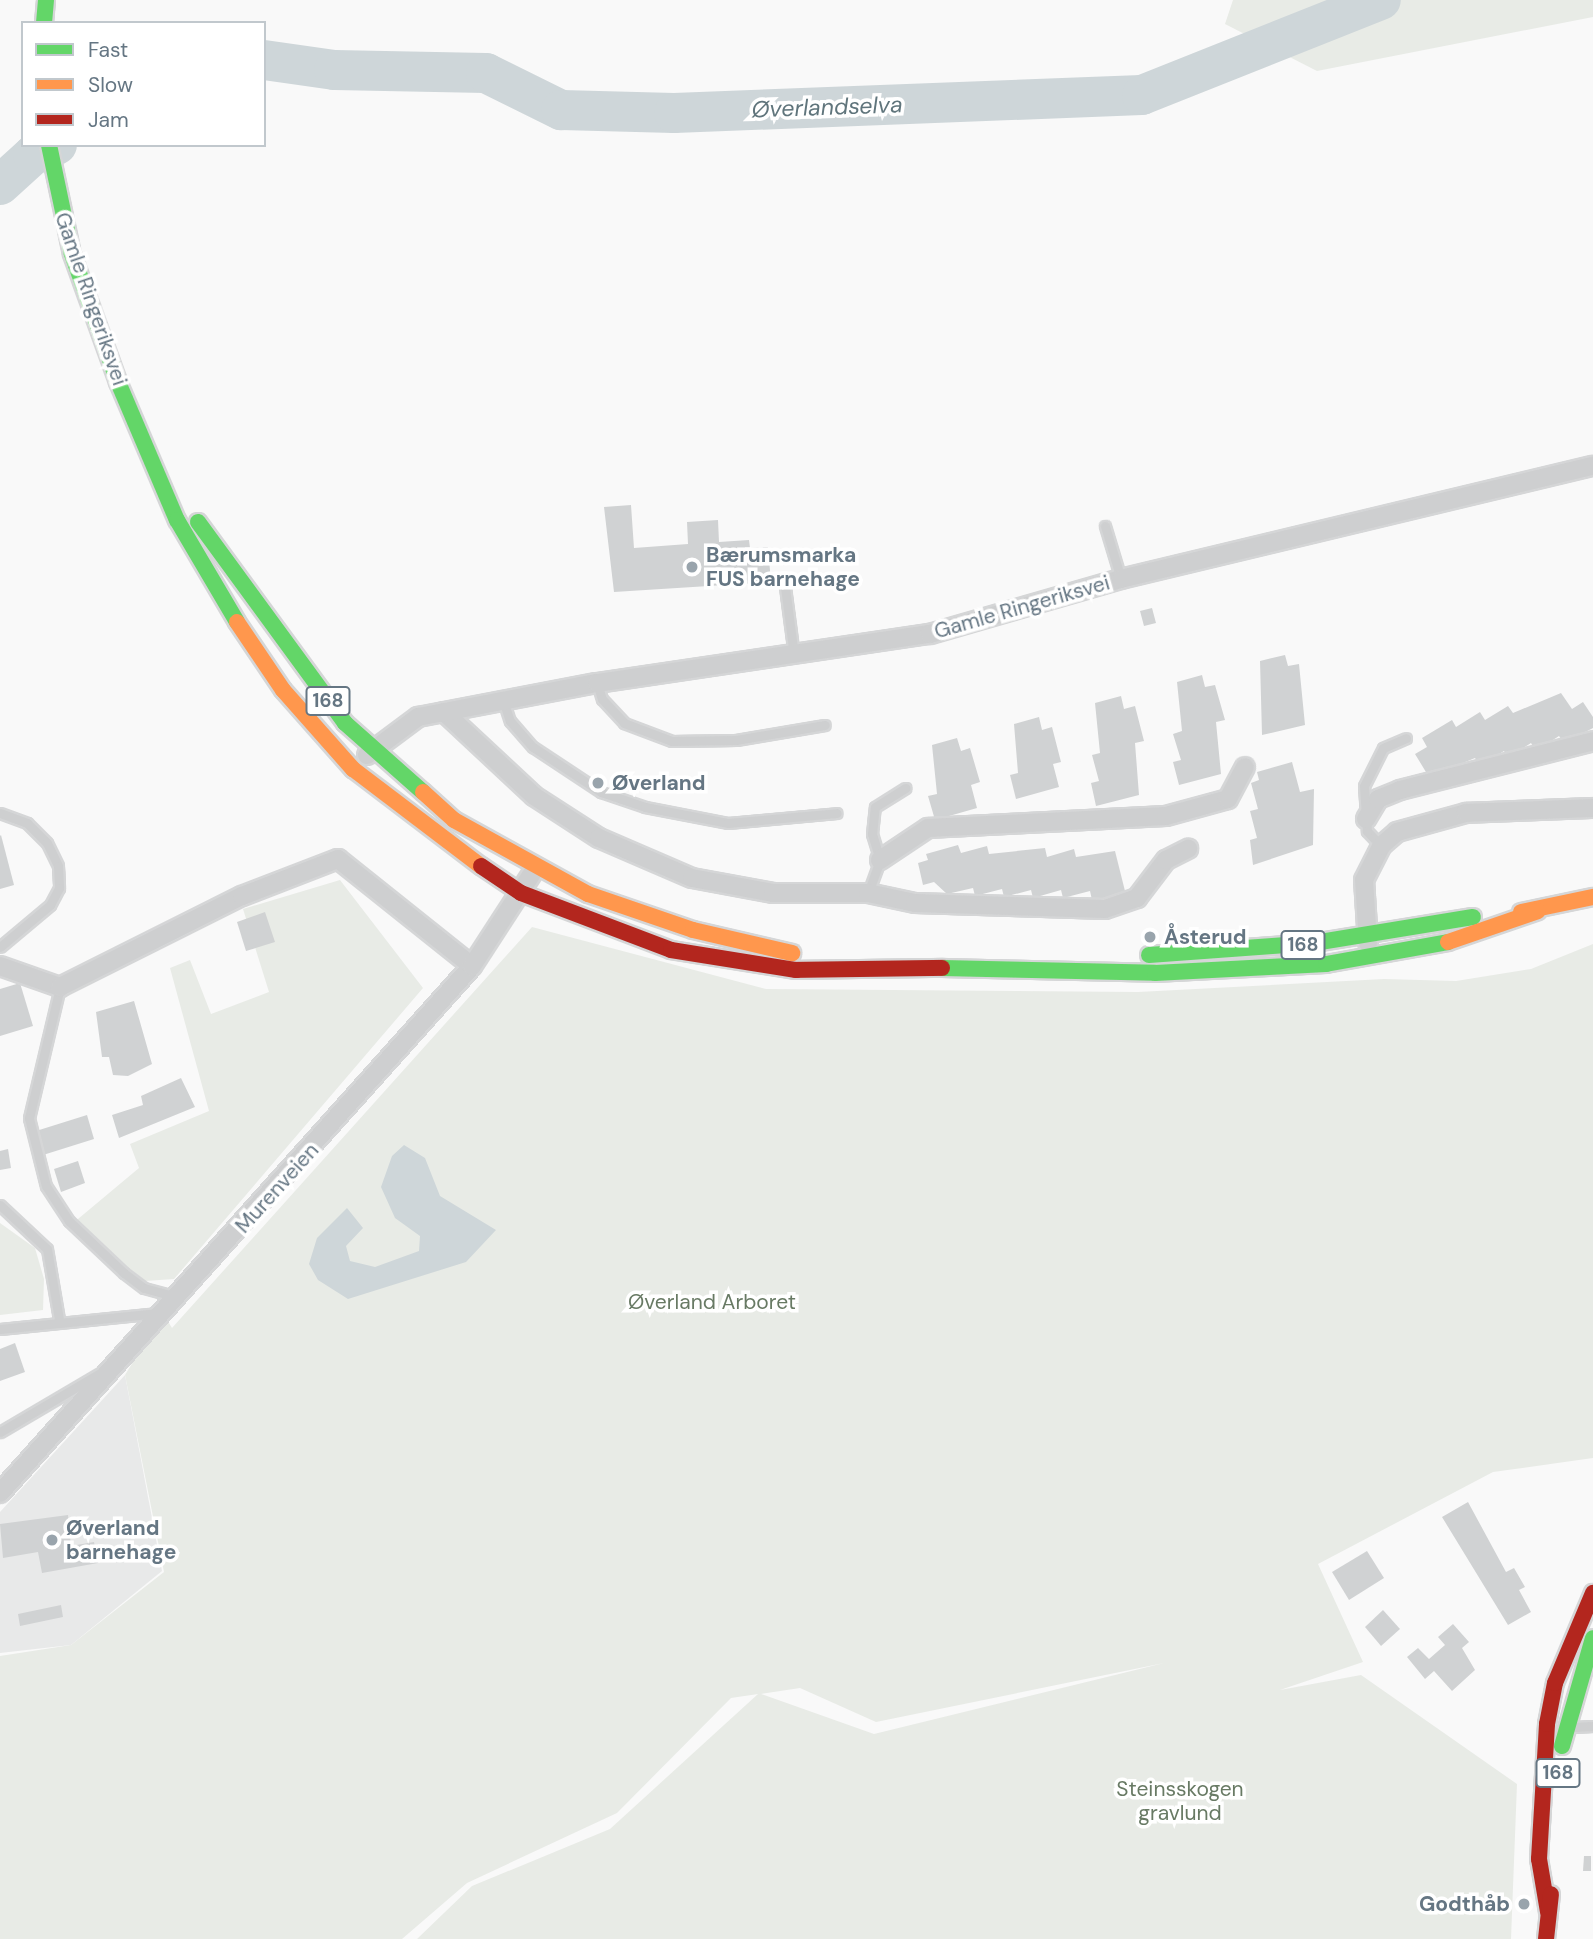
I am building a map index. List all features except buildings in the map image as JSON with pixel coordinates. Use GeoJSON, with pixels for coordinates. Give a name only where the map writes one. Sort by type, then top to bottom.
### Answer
{"type":"FeatureCollection","features":[{"type":"Feature","properties":{"kind":"main road"},"geometry":{"type":"LineString","coordinates":[[44,21],[46,0]]}},
{"type":"Feature","properties":{"kind":"main road","name":"Gamle Ringeriksvei"},"geometry":{"type":"LineString","coordinates":[[49,147],[57,193],[94,320],[167,486],[177,520],[257,654],[353,769],[421,827],[521,893],[627,938],[705,959],[796,970],[826,966],[1067,966],[1192,973],[1370,957],[1503,927],[1538,911]]}},
{"type":"Feature","properties":{"kind":"main road","name":"Gamle Ringeriksvei"},"geometry":{"type":"LineString","coordinates":[[167,486],[287,651],[372,751],[454,820],[535,869],[631,910],[826,966]]}},
{"type":"Feature","properties":{"kind":"main road","name":"Gamle Ringeriksvei"},"geometry":{"type":"LineString","coordinates":[[1067,966],[1367,936],[1538,911],[1593,897]]}},
{"type":"Feature","properties":{"kind":"main road","name":"168"},"geometry":{"type":"LineString","coordinates":[[1548,1912],[1539,1859],[1547,1724],[1555,1683],[1593,1593]]}},
{"type":"Feature","properties":{"kind":"main road","name":"168"},"geometry":{"type":"LineString","coordinates":[[1546,1939],[1566,1726],[1593,1638]]}},
{"type":"Feature","properties":{"kind":"street","name":"Gamle Ringeriksvei"},"geometry":{"type":"LineString","coordinates":[[353,769],[372,751],[418,717],[597,683],[930,634],[1121,579],[1593,466]]}},
{"type":"Feature","properties":{"kind":"street"},"geometry":{"type":"LineString","coordinates":[[444,712],[534,796],[640,859],[692,878],[773,893],[868,892],[915,903],[1105,909],[1137,898],[1166,860],[1188,849]]}},
{"type":"Feature","properties":{"kind":"street"},"geometry":{"type":"LineString","coordinates":[[1366,819],[1378,799],[1400,790],[1593,741]]}},
{"type":"Feature","properties":{"kind":"street"},"geometry":{"type":"LineString","coordinates":[[880,860],[896,844],[928,828],[1166,816],[1228,799],[1245,767]]}},
{"type":"Feature","properties":{"kind":"street"},"geometry":{"type":"LineString","coordinates":[[1370,957],[1364,880],[1381,846],[1414,824],[1439,817],[1593,808]]}},
{"type":"Feature","properties":{"kind":"street"},"geometry":{"type":"LineString","coordinates":[[0,966],[60,987],[242,896],[338,859],[472,966]]}},
{"type":"Feature","properties":{"kind":"street","name":"Murenveien"},"geometry":{"type":"LineString","coordinates":[[0,1493],[179,1298],[472,966],[535,869]]}},
{"type":"Feature","properties":{"kind":"lane"},"geometry":{"type":"LineString","coordinates":[[1105,526],[1121,579]]}},
{"type":"Feature","properties":{"kind":"lane"},"geometry":{"type":"LineString","coordinates":[[785,587],[794,656]]}},
{"type":"Feature","properties":{"kind":"lane"},"geometry":{"type":"LineString","coordinates":[[597,683],[601,699],[624,723],[672,741],[710,743],[825,726]]}},
{"type":"Feature","properties":{"kind":"lane"},"geometry":{"type":"LineString","coordinates":[[503,701],[510,721],[533,747],[601,792],[645,807],[728,823],[837,813]]}},
{"type":"Feature","properties":{"kind":"lane"},"geometry":{"type":"LineString","coordinates":[[1381,846],[1366,819],[1362,796],[1372,764],[1387,744],[1406,738]]}},
{"type":"Feature","properties":{"kind":"lane"},"geometry":{"type":"LineString","coordinates":[[868,892],[880,860],[872,834],[875,807],[905,788]]}},
{"type":"Feature","properties":{"kind":"lane"},"geometry":{"type":"LineString","coordinates":[[0,813],[27,823],[47,844],[58,866],[59,888],[50,905],[0,947]]}},
{"type":"Feature","properties":{"kind":"lane"},"geometry":{"type":"LineString","coordinates":[[60,987],[29,1118],[46,1186],[69,1221],[124,1273],[144,1288],[179,1298]]}},
{"type":"Feature","properties":{"kind":"lane"},"geometry":{"type":"LineString","coordinates":[[0,1205],[47,1249],[59,1319]]}},
{"type":"Feature","properties":{"kind":"lane"},"geometry":{"type":"LineString","coordinates":[[0,1329],[59,1319],[163,1313]]}},
{"type":"Feature","properties":{"kind":"lane"},"geometry":{"type":"LineString","coordinates":[[0,1432],[120,1362]]}},
{"type":"Feature","properties":{"kind":"lane"},"geometry":{"type":"LineString","coordinates":[[1547,1724],[1593,1726]]}},
{"type":"Feature","properties":{"kind":"shaded area"},"geometry":{"type":"Polygon","coordinates":[[[404,1145],[425,1158],[440,1196],[496,1230],[466,1262],[348,1299],[318,1280],[309,1264],[317,1238],[347,1208],[363,1228],[346,1246],[350,1261],[375,1267],[419,1251],[420,1236],[395,1218],[381,1187],[392,1156],[404,1145]]]}},
{"type":"Feature","properties":{"kind":"shaded area"},"geometry":{"type":"Polygon","coordinates":[[[125,1375],[162,1571],[71,1645],[0,1653],[0,1512],[125,1375]]]}},
{"type":"Feature","properties":{"kind":"green space"},"geometry":{"type":"Polygon","coordinates":[[[1233,0],[1593,0],[1593,17],[1317,71],[1225,24],[1233,0]]]}},
{"type":"Feature","properties":{"kind":"green space"},"geometry":{"type":"Polygon","coordinates":[[[340,880],[423,988],[174,1279],[145,1281],[72,1224],[139,1168],[130,1144],[209,1111],[170,968],[190,960],[211,1014],[269,992],[243,909],[340,880]]]}},
{"type":"Feature","properties":{"kind":"green space"},"geometry":{"type":"Polygon","coordinates":[[[532,927],[766,989],[1138,992],[1384,979],[1456,981],[1531,969],[1593,944],[1593,1458],[1493,1472],[1318,1564],[1363,1662],[1280,1690],[1361,1675],[1517,1784],[1511,1939],[417,1939],[472,1886],[610,1829],[758,1694],[731,1698],[617,1813],[467,1883],[402,1939],[0,1939],[0,1656],[71,1645],[164,1572],[125,1375],[163,1313],[172,1328],[532,927]],[[1164,1663],[876,1722],[800,1688],[761,1694],[874,1734],[1164,1663]]]}},
{"type":"Feature","properties":{"kind":"green space"},"geometry":{"type":"Polygon","coordinates":[[[0,1223],[35,1248],[44,1279],[43,1310],[0,1315],[0,1223]]]}},
{"type":"Feature","properties":{"kind":"waterway","name":"Øverlandselva"},"geometry":{"type":"LineString","coordinates":[[266,60],[334,70],[486,73],[561,110],[674,113],[1142,95],[1381,0]]}},
{"type":"Feature","properties":{"kind":"waterway","name":"Øverlandselva"},"geometry":{"type":"LineString","coordinates":[[0,185],[33,155],[52,147]]}},
{"type":"Feature","properties":{"kind":"traffic: fast"},"geometry":{"type":"LineString","coordinates":[[44,21],[46,0]]}},
{"type":"Feature","properties":{"kind":"traffic: fast"},"geometry":{"type":"LineString","coordinates":[[49,147],[72,254],[118,382],[177,520],[237,622]]}},
{"type":"Feature","properties":{"kind":"traffic: fast"},"geometry":{"type":"LineString","coordinates":[[198,522],[345,723],[423,792]]}},
{"type":"Feature","properties":{"kind":"traffic: fast"},"geometry":{"type":"LineString","coordinates":[[1149,955],[1314,943],[1473,917]]}},
{"type":"Feature","properties":{"kind":"traffic: fast"},"geometry":{"type":"LineString","coordinates":[[942,968],[1155,973],[1326,964],[1448,942]]}},
{"type":"Feature","properties":{"kind":"traffic: fast"},"geometry":{"type":"LineString","coordinates":[[1562,1746],[1593,1638]]}},
{"type":"Feature","properties":{"kind":"traffic: slow"},"geometry":{"type":"LineString","coordinates":[[237,622],[283,690],[353,769],[481,866]]}},
{"type":"Feature","properties":{"kind":"traffic: slow"},"geometry":{"type":"LineString","coordinates":[[423,792],[454,820],[588,894],[693,930],[792,953]]}},
{"type":"Feature","properties":{"kind":"traffic: slow"},"geometry":{"type":"LineString","coordinates":[[1521,912],[1593,897]]}},
{"type":"Feature","properties":{"kind":"traffic: slow"},"geometry":{"type":"LineString","coordinates":[[1448,942],[1538,911]]}},
{"type":"Feature","properties":{"kind":"traffic: jam"},"geometry":{"type":"LineString","coordinates":[[481,866],[521,893],[671,950],[796,970],[942,968]]}},
{"type":"Feature","properties":{"kind":"traffic: jam"},"geometry":{"type":"LineString","coordinates":[[1548,1912],[1539,1859],[1547,1724],[1555,1683],[1593,1593]]}},
{"type":"Feature","properties":{"kind":"traffic: jam"},"geometry":{"type":"LineString","coordinates":[[1546,1939],[1551,1894]]}},
{"type":"Feature","properties":{"kind":"place","name":"Bærumsmarka FUS barnehage"},"geometry":{"type":"Point","coordinates":[692,567]}},
{"type":"Feature","properties":{"kind":"place","name":"Øverland"},"geometry":{"type":"Point","coordinates":[598,783]}},
{"type":"Feature","properties":{"kind":"place","name":"Åsterud"},"geometry":{"type":"Point","coordinates":[1150,937]}},
{"type":"Feature","properties":{"kind":"place","name":"Øverland barnehage"},"geometry":{"type":"Point","coordinates":[52,1540]}},
{"type":"Feature","properties":{"kind":"place","name":"Godthåb"},"geometry":{"type":"Point","coordinates":[1524,1904]}},
{"type":"Feature","properties":{"kind":"park label","name":"Øverland Arboret"},"geometry":{"type":"Point","coordinates":[712,1302]}},
{"type":"Feature","properties":{"kind":"park label","name":"Steinsskogen gravlund"},"geometry":{"type":"Point","coordinates":[1180,1801]}}]}
